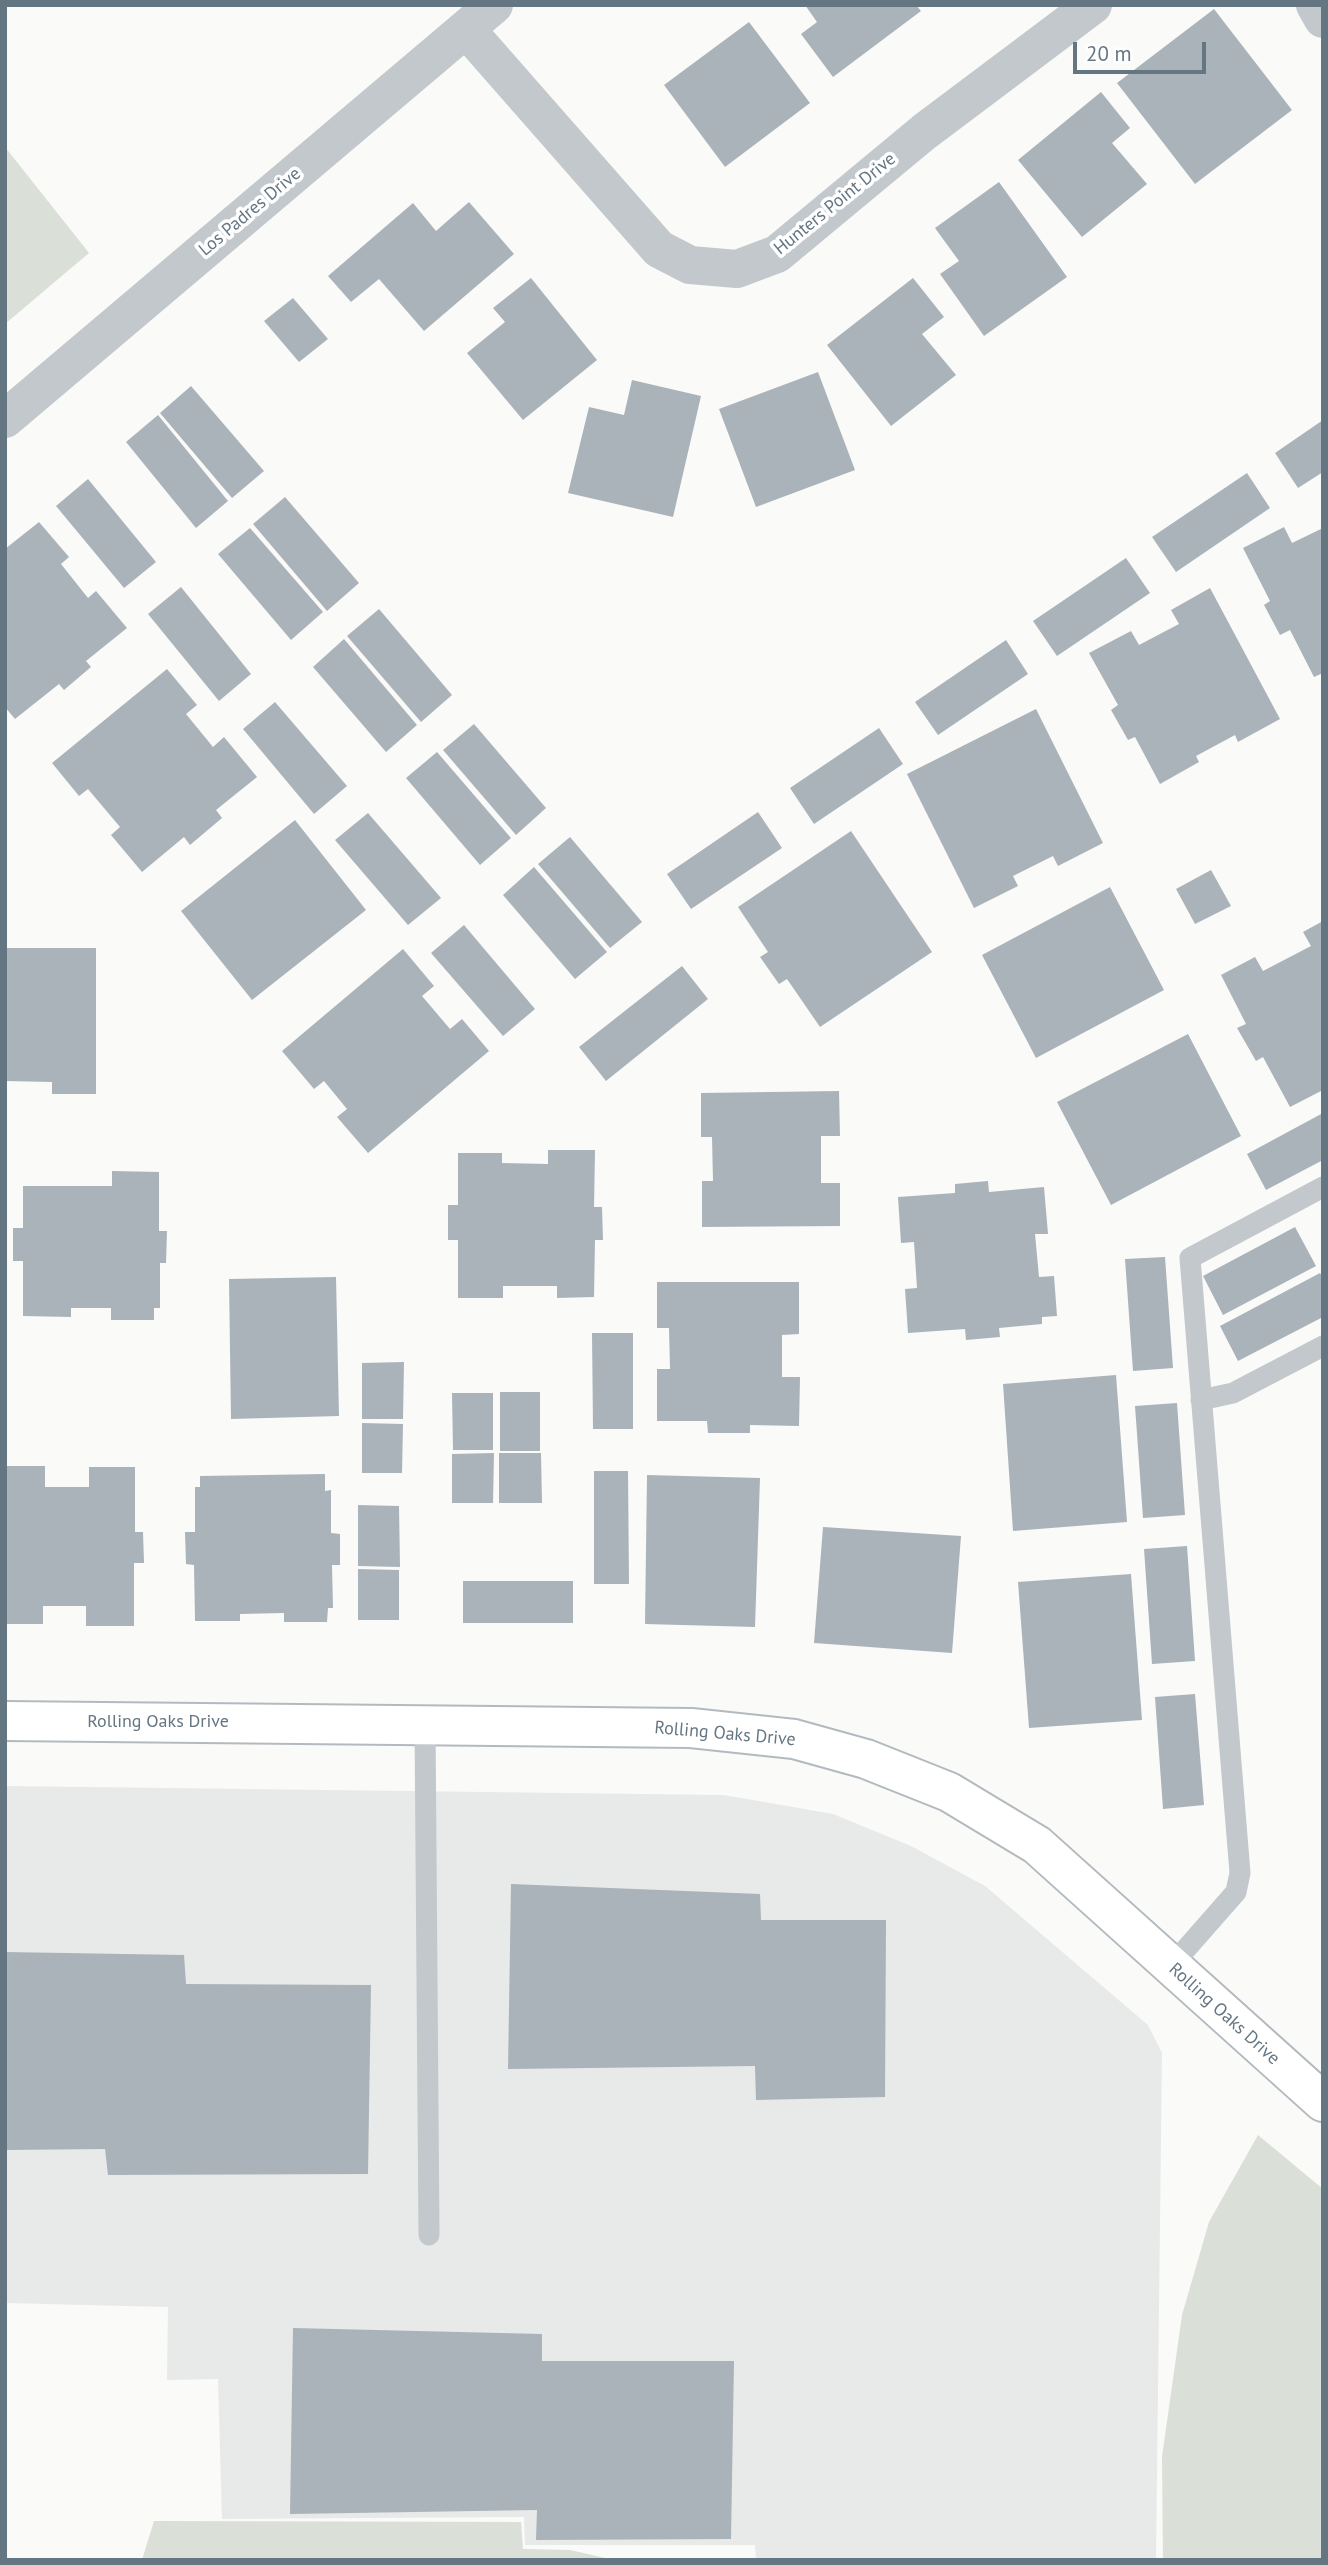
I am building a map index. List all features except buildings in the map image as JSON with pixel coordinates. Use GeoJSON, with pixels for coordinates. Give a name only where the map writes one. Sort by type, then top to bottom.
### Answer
{"type":"FeatureCollection","features":[{"type":"Feature","properties":{"kind":"street","name":"Hunters Point Drive"},"geometry":{"type":"LineString","coordinates":[[480,17],[659,248],[690,265],[737,269],[777,254],[924,132],[1093,5]]}},
{"type":"Feature","properties":{"kind":"street"},"geometry":{"type":"LineString","coordinates":[[1315,5],[1323,19]]}},
{"type":"Feature","properties":{"kind":"street","name":"Los Padres Drive"},"geometry":{"type":"LineString","coordinates":[[5,419],[480,17]]}},
{"type":"Feature","properties":{"kind":"street","name":"Rolling Oaks Drive"},"geometry":{"type":"LineString","coordinates":[[5,1721],[691,1727],[794,1739],[866,1759],[949,1792],[1037,1845],[1323,2102]]}},
{"type":"Feature","properties":{"kind":"lane"},"geometry":{"type":"LineString","coordinates":[[1171,1966],[1237,1892],[1240,1873],[1190,1258],[1323,1187]]}},
{"type":"Feature","properties":{"kind":"lane"},"geometry":{"type":"LineString","coordinates":[[1202,1401],[1233,1393],[1323,1346]]}},
{"type":"Feature","properties":{"kind":"lane"},"geometry":{"type":"LineString","coordinates":[[425,1724],[429,2235]]}},
{"type":"Feature","properties":{"kind":"shaded area"},"geometry":{"type":"Polygon","coordinates":[[[5,147],[89,253],[5,324],[5,147]]]}},
{"type":"Feature","properties":{"kind":"shaded area"},"geometry":{"type":"Polygon","coordinates":[[[5,1786],[724,1795],[833,1814],[911,1846],[985,1886],[1148,2025],[1162,2053],[1156,2560],[756,2560],[755,2545],[525,2545],[524,2517],[222,2519],[218,2379],[167,2380],[168,2307],[5,2303],[5,1786]]]}},
{"type":"Feature","properties":{"kind":"shaded area"},"geometry":{"type":"Polygon","coordinates":[[[1258,2135],[1323,2189],[1323,2560],[1163,2560],[1162,2457],[1182,2315],[1209,2222],[1258,2135]]]}},
{"type":"Feature","properties":{"kind":"shaded area"},"geometry":{"type":"Polygon","coordinates":[[[154,2521],[521,2522],[523,2549],[570,2550],[614,2560],[142,2560],[154,2521]]]}}]}
